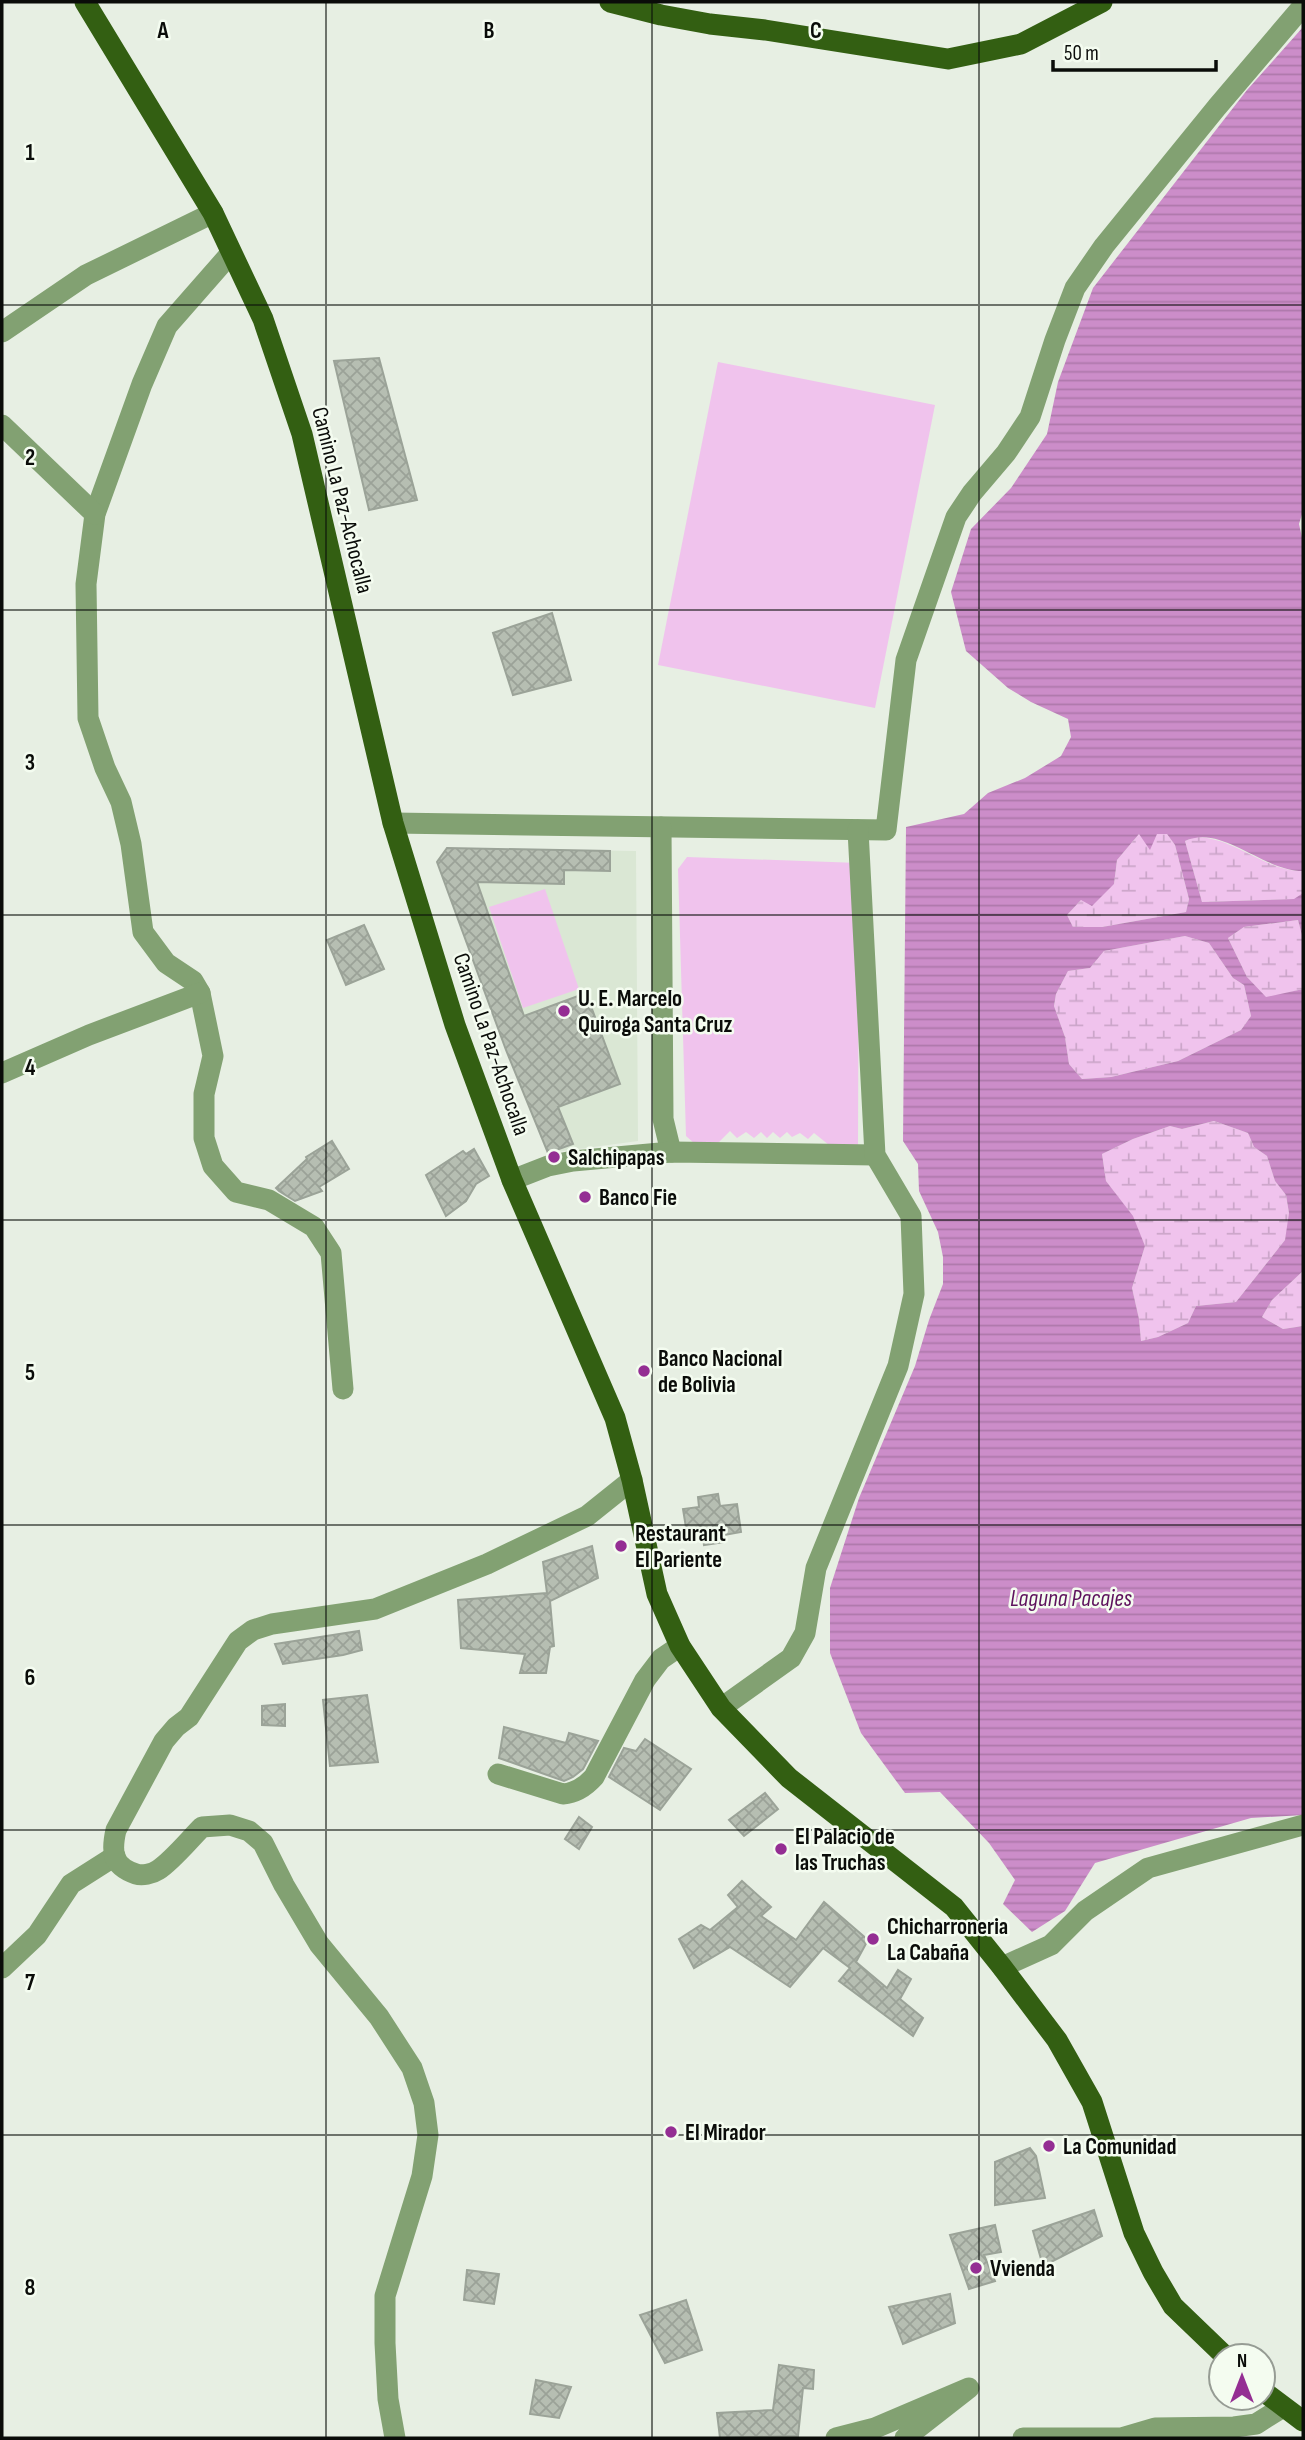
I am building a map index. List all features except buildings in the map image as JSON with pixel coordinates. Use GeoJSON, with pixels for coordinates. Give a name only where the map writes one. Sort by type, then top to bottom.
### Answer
{"type":"FeatureCollection","features":[{"type":"Feature","properties":{"kind":"main road","name":"Camino La Paz-Achocalla"},"geometry":{"type":"LineString","coordinates":[[85,2],[213,214],[263,318],[302,434],[393,823],[456,1025],[512,1180],[615,1418],[632,1480],[657,1594],[680,1646],[721,1708],[789,1778],[954,1907],[1002,1967],[1057,2040],[1092,2102],[1134,2233],[1153,2272],[1173,2306],[1210,2342]]}},
{"type":"Feature","properties":{"kind":"main road"},"geometry":{"type":"LineString","coordinates":[[610,2],[710,24],[948,59],[1021,44],[1091,5]]}},
{"type":"Feature","properties":{"kind":"main road"},"geometry":{"type":"LineString","coordinates":[[1277,2402],[1303,2421]]}},
{"type":"Feature","properties":{"kind":"street"},"geometry":{"type":"LineString","coordinates":[[393,823],[887,830],[906,660],[956,517],[972,493],[1006,453],[1030,417],[1075,288],[1121,225],[1303,6]]}},
{"type":"Feature","properties":{"kind":"street"},"geometry":{"type":"LineString","coordinates":[[2,332],[86,275],[213,214]]}},
{"type":"Feature","properties":{"kind":"street"},"geometry":{"type":"LineString","coordinates":[[231,253],[167,326],[142,384],[95,514],[86,584],[88,718],[105,768],[121,802],[131,844],[144,932],[166,963],[193,981],[200,993],[213,1056],[204,1094],[204,1138],[213,1166],[236,1192],[269,1200],[314,1227],[331,1253],[343,1389]]}},
{"type":"Feature","properties":{"kind":"street"},"geometry":{"type":"LineString","coordinates":[[2,425],[95,514]]}},
{"type":"Feature","properties":{"kind":"street"},"geometry":{"type":"LineString","coordinates":[[661,827],[663,1119],[671,1152]]}},
{"type":"Feature","properties":{"kind":"street"},"geometry":{"type":"LineString","coordinates":[[721,1708],[791,1658],[805,1633],[816,1568],[898,1366],[914,1294],[911,1216],[875,1155],[858,830]]}},
{"type":"Feature","properties":{"kind":"street"},"geometry":{"type":"LineString","coordinates":[[2,1073],[89,1035],[200,993]]}},
{"type":"Feature","properties":{"kind":"street"},"geometry":{"type":"LineString","coordinates":[[512,1180],[548,1166],[573,1161],[671,1152],[875,1155]]}},
{"type":"Feature","properties":{"kind":"street"},"geometry":{"type":"LineString","coordinates":[[395,2438],[388,2399],[385,2295],[422,2176],[428,2135],[424,2103],[412,2068],[379,2017],[319,1944],[263,1843],[249,1831],[230,1825],[202,1827],[157,1871],[141,1875],[122,1869],[113,1845],[116,1830],[164,1741],[189,1717],[238,1641],[254,1630],[375,1609],[417,1593],[487,1564],[587,1516],[632,1480]]}},
{"type":"Feature","properties":{"kind":"street"},"geometry":{"type":"LineString","coordinates":[[498,1774],[563,1794],[587,1785],[594,1777],[645,1680],[661,1659],[680,1646]]}},
{"type":"Feature","properties":{"kind":"street"},"geometry":{"type":"LineString","coordinates":[[1002,1967],[1051,1945],[1085,1911],[1149,1868],[1303,1825]]}},
{"type":"Feature","properties":{"kind":"street"},"geometry":{"type":"LineString","coordinates":[[2,1968],[37,1935],[71,1884],[115,1856]]}},
{"type":"Feature","properties":{"kind":"street"},"geometry":{"type":"LineString","coordinates":[[836,2438],[875,2428],[969,2388],[905,2438]]}},
{"type":"Feature","properties":{"kind":"street"},"geometry":{"type":"LineString","coordinates":[[1023,2438],[1121,2438],[1155,2428],[1234,2427],[1256,2424],[1283,2407]]}},
{"type":"Feature","properties":{"kind":"shaded area","name":"U. E. Marcelo Quiroga Santa Cruz"},"geometry":{"type":"Polygon","coordinates":[[[447,848],[636,851],[638,1141],[548,1153],[506,1050],[437,862],[447,848]]]}},
{"type":"Feature","properties":{"kind":"green space"},"geometry":{"type":"Polygon","coordinates":[[[718,362],[935,405],[875,708],[658,665],[718,362]]]}},
{"type":"Feature","properties":{"kind":"green space"},"geometry":{"type":"Polygon","coordinates":[[[1139,834],[1167,834],[1175,845],[1189,899],[1186,912],[1102,927],[1073,927],[1067,915],[1082,899],[1114,884],[1117,860],[1139,834]]]}},
{"type":"Feature","properties":{"kind":"green space"},"geometry":{"type":"Polygon","coordinates":[[[1195,837],[1223,842],[1275,866],[1303,871],[1303,893],[1295,899],[1202,902],[1185,841],[1195,837]]]}},
{"type":"Feature","properties":{"kind":"green space"},"geometry":{"type":"Polygon","coordinates":[[[687,857],[859,863],[858,1147],[834,1149],[814,1133],[808,1139],[800,1133],[792,1137],[787,1132],[780,1138],[773,1132],[767,1138],[761,1132],[754,1138],[746,1132],[737,1138],[730,1131],[715,1146],[695,1144],[686,1136],[678,869],[687,857]]]}},
{"type":"Feature","properties":{"kind":"green space"},"geometry":{"type":"Polygon","coordinates":[[[545,889],[579,989],[523,1008],[489,907],[545,889]]]}},
{"type":"Feature","properties":{"kind":"green space"},"geometry":{"type":"Polygon","coordinates":[[[1298,920],[1303,939],[1303,989],[1266,998],[1247,977],[1228,938],[1244,927],[1298,920]]]}},
{"type":"Feature","properties":{"kind":"green space"},"geometry":{"type":"Polygon","coordinates":[[[1185,936],[1209,943],[1233,978],[1244,985],[1251,1016],[1241,1030],[1178,1061],[1111,1077],[1082,1079],[1069,1064],[1065,1037],[1054,1006],[1056,994],[1068,971],[1090,968],[1104,951],[1185,936]]]}},
{"type":"Feature","properties":{"kind":"green space"},"geometry":{"type":"Polygon","coordinates":[[[1214,1121],[1248,1133],[1254,1147],[1267,1156],[1275,1181],[1286,1195],[1289,1213],[1285,1240],[1236,1302],[1196,1306],[1188,1323],[1158,1337],[1141,1341],[1132,1288],[1145,1246],[1132,1216],[1106,1181],[1102,1154],[1170,1126],[1182,1129],[1214,1121]]]}},
{"type":"Feature","properties":{"kind":"green space"},"geometry":{"type":"Polygon","coordinates":[[[1303,1271],[1303,1326],[1283,1329],[1262,1317],[1272,1300],[1303,1271]]]}},
{"type":"Feature","properties":{"kind":"water","name":"Laguna Pacajes"},"geometry":{"type":"Polygon","coordinates":[[[1303,27],[1303,511],[1299,524],[1303,542],[1303,871],[1272,864],[1228,843],[1213,839],[1199,837],[1185,841],[1202,902],[1294,899],[1303,893],[1303,939],[1298,920],[1244,927],[1228,938],[1247,977],[1266,997],[1303,989],[1303,1271],[1272,1300],[1262,1317],[1283,1329],[1303,1326],[1303,1815],[1251,1818],[1095,1863],[1065,1911],[1032,1932],[1003,1904],[1015,1880],[989,1843],[940,1792],[905,1793],[861,1733],[830,1653],[830,1588],[859,1498],[915,1366],[943,1284],[943,1257],[938,1232],[919,1191],[918,1164],[903,1141],[906,827],[964,814],[988,793],[1025,778],[1061,756],[1071,737],[1068,719],[1008,688],[966,651],[951,592],[971,529],[1011,488],[1047,434],[1058,382],[1093,288],[1247,90],[1303,27]],[[1139,834],[1117,860],[1114,884],[1092,906],[1081,900],[1067,915],[1073,927],[1102,927],[1186,912],[1189,899],[1175,845],[1167,834],[1157,834],[1150,850],[1139,834]],[[1185,936],[1104,951],[1090,968],[1068,971],[1056,994],[1054,1006],[1065,1037],[1069,1064],[1082,1079],[1111,1077],[1178,1061],[1241,1030],[1251,1016],[1244,985],[1233,978],[1209,943],[1185,936]],[[1214,1121],[1182,1129],[1170,1126],[1102,1154],[1106,1181],[1133,1216],[1145,1246],[1132,1288],[1141,1341],[1158,1337],[1188,1323],[1196,1306],[1236,1302],[1285,1240],[1289,1213],[1286,1195],[1275,1181],[1267,1156],[1254,1147],[1248,1133],[1214,1121]]]}},
{"type":"Feature","properties":{"kind":"place","name":"U. E. Marcelo Quiroga Santa Cruz"},"geometry":{"type":"Point","coordinates":[564,1011]}},
{"type":"Feature","properties":{"kind":"place","name":"Salchipapas"},"geometry":{"type":"Point","coordinates":[554,1157]}},
{"type":"Feature","properties":{"kind":"place","name":"Banco Fie"},"geometry":{"type":"Point","coordinates":[585,1197]}},
{"type":"Feature","properties":{"kind":"place","name":"Banco Nacional de Bolivia"},"geometry":{"type":"Point","coordinates":[644,1371]}},
{"type":"Feature","properties":{"kind":"place","name":"Restaurant El Pariente"},"geometry":{"type":"Point","coordinates":[621,1546]}},
{"type":"Feature","properties":{"kind":"place","name":"El Palacio de las Truchas"},"geometry":{"type":"Point","coordinates":[781,1849]}},
{"type":"Feature","properties":{"kind":"place","name":"Chicharroneria La Cabaña"},"geometry":{"type":"Point","coordinates":[873,1939]}},
{"type":"Feature","properties":{"kind":"place","name":"El Mirador"},"geometry":{"type":"Point","coordinates":[671,2132]}},
{"type":"Feature","properties":{"kind":"place","name":"La Comunidad"},"geometry":{"type":"Point","coordinates":[1049,2146]}},
{"type":"Feature","properties":{"kind":"place","name":"Vvienda"},"geometry":{"type":"Point","coordinates":[976,2268]}}]}
